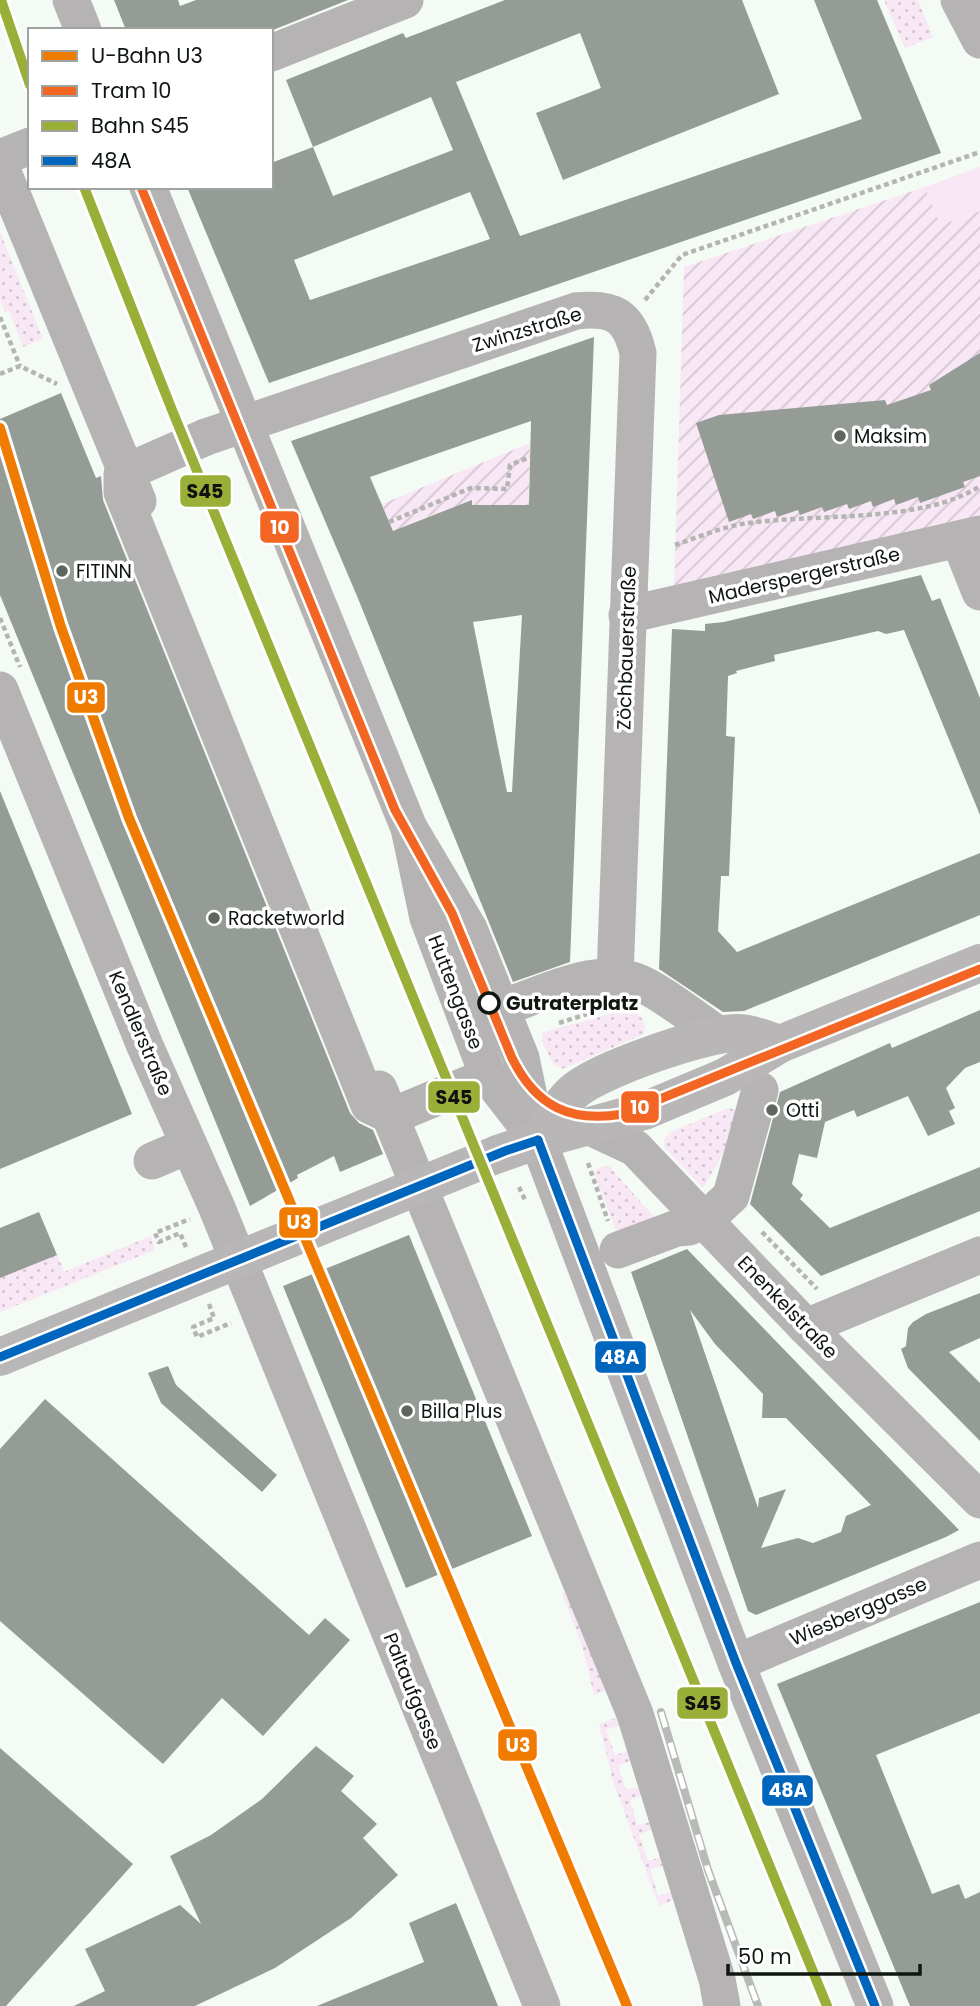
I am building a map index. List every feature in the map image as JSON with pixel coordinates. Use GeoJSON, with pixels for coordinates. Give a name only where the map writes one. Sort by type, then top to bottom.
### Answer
{"type":"FeatureCollection","features":[{"type":"Feature","properties":{"kind":"main road"},"geometry":{"type":"LineString","coordinates":[[0,1357],[498,1154],[538,1140],[588,1144],[644,1111],[725,1077],[780,1044],[980,963]]}},
{"type":"Feature","properties":{"kind":"main road"},"geometry":{"type":"LineString","coordinates":[[538,1140],[570,1096],[585,1083],[653,1054],[719,1035],[740,1033],[780,1044]]}},
{"type":"Feature","properties":{"kind":"street"},"geometry":{"type":"LineString","coordinates":[[71,0],[82,28]]}},
{"type":"Feature","properties":{"kind":"street"},"geometry":{"type":"LineString","coordinates":[[273,52],[405,0]]}},
{"type":"Feature","properties":{"kind":"street"},"geometry":{"type":"LineString","coordinates":[[958,0],[980,40]]}},
{"type":"Feature","properties":{"kind":"street"},"geometry":{"type":"LineString","coordinates":[[0,158],[28,147]]}},
{"type":"Feature","properties":{"kind":"street"},"geometry":{"type":"LineString","coordinates":[[0,165],[635,1714],[718,1979],[722,2006]]}},
{"type":"Feature","properties":{"kind":"street","name":"Huttengasse"},"geometry":{"type":"LineString","coordinates":[[149,189],[408,828],[469,929],[522,1058],[538,1140],[736,1663],[875,2006]]}},
{"type":"Feature","properties":{"kind":"street","name":"Zwinzstraße"},"geometry":{"type":"LineString","coordinates":[[479,1080],[392,1116],[369,1105],[122,492],[122,474],[206,437],[576,312],[597,309],[614,313],[626,323]]}},
{"type":"Feature","properties":{"kind":"street","name":"Zöchbauerstraße"},"geometry":{"type":"LineString","coordinates":[[615,977],[638,353],[635,337],[626,323]]}},
{"type":"Feature","properties":{"kind":"street"},"geometry":{"type":"LineString","coordinates":[[969,536],[980,592]]}},
{"type":"Feature","properties":{"kind":"street","name":"Maderspergerstraße"},"geometry":{"type":"LineString","coordinates":[[627,615],[969,536]]}},
{"type":"Feature","properties":{"kind":"street","name":"Kendlerstraße"},"geometry":{"type":"LineString","coordinates":[[0,690],[140,1033],[217,1208],[285,1375]]}},
{"type":"Feature","properties":{"kind":"street","name":"Huttengasse"},"geometry":{"type":"LineString","coordinates":[[408,828],[428,918],[479,1080],[538,1140]]}},
{"type":"Feature","properties":{"kind":"street"},"geometry":{"type":"LineString","coordinates":[[501,1008],[587,979],[615,977],[635,981],[648,988],[719,1035]]}},
{"type":"Feature","properties":{"kind":"street"},"geometry":{"type":"LineString","coordinates":[[618,1250],[705,1220],[731,1196],[760,1090]]}},
{"type":"Feature","properties":{"kind":"street","name":"Enenkelstraße"},"geometry":{"type":"LineString","coordinates":[[588,1144],[635,1148],[806,1326],[980,1500]]}},
{"type":"Feature","properties":{"kind":"street"},"geometry":{"type":"LineString","coordinates":[[152,1161],[189,1145]]}},
{"type":"Feature","properties":{"kind":"street"},"geometry":{"type":"LineString","coordinates":[[806,1326],[980,1255]]}},
{"type":"Feature","properties":{"kind":"street","name":"Paltaufgasse"},"geometry":{"type":"LineString","coordinates":[[285,1375],[542,2006]]}},
{"type":"Feature","properties":{"kind":"street","name":"Wiesberggasse"},"geometry":{"type":"LineString","coordinates":[[736,1663],[980,1560]]}},
{"type":"Feature","properties":{"kind":"path"},"geometry":{"type":"LineString","coordinates":[[626,323],[682,255],[980,152]]}},
{"type":"Feature","properties":{"kind":"path"},"geometry":{"type":"LineString","coordinates":[[0,317],[20,366]]}},
{"type":"Feature","properties":{"kind":"path"},"geometry":{"type":"LineString","coordinates":[[389,522],[471,488],[506,489],[510,465],[530,457]]}},
{"type":"Feature","properties":{"kind":"path"},"geometry":{"type":"LineString","coordinates":[[675,545],[740,524],[914,509],[968,494],[980,486]]}},
{"type":"Feature","properties":{"kind":"path"},"geometry":{"type":"LineString","coordinates":[[588,1144],[618,1250]]}},
{"type":"Feature","properties":{"kind":"path"},"geometry":{"type":"LineString","coordinates":[[176,1224],[155,1233],[159,1242],[180,1233]]}},
{"type":"Feature","properties":{"kind":"path"},"geometry":{"type":"LineString","coordinates":[[214,1318],[193,1327],[197,1337],[258,1312]]}},
{"type":"Feature","properties":{"kind":"shaded area"},"geometry":{"type":"Polygon","coordinates":[[[884,0],[918,0],[933,37],[905,48],[884,0]]]}},
{"type":"Feature","properties":{"kind":"shaded area"},"geometry":{"type":"Polygon","coordinates":[[[980,167],[980,211],[940,225],[925,187],[980,167]]]}},
{"type":"Feature","properties":{"kind":"shaded area"},"geometry":{"type":"Polygon","coordinates":[[[925,187],[940,225],[980,211],[980,519],[674,591],[684,267],[925,187]]]}},
{"type":"Feature","properties":{"kind":"shaded area"},"geometry":{"type":"Polygon","coordinates":[[[0,232],[43,339],[23,347],[9,311],[5,312],[0,300],[0,232]]]}},
{"type":"Feature","properties":{"kind":"shaded area"},"geometry":{"type":"Polygon","coordinates":[[[530,443],[528,555],[472,527],[472,501],[452,508],[444,536],[435,514],[415,522],[403,555],[382,504],[530,443]]]}},
{"type":"Feature","properties":{"kind":"shaded area"},"geometry":{"type":"Polygon","coordinates":[[[621,1011],[640,1016],[644,1023],[644,1034],[565,1068],[561,1069],[553,1063],[541,1040],[544,1032],[621,1011]]]}},
{"type":"Feature","properties":{"kind":"shaded area"},"geometry":{"type":"Polygon","coordinates":[[[728,1108],[740,1111],[743,1120],[703,1188],[664,1147],[664,1139],[671,1132],[728,1108]]]}},
{"type":"Feature","properties":{"kind":"shaded area"},"geometry":{"type":"Polygon","coordinates":[[[609,1166],[662,1226],[621,1244],[594,1172],[600,1167],[609,1166]]]}},
{"type":"Feature","properties":{"kind":"shaded area"},"geometry":{"type":"Polygon","coordinates":[[[151,1236],[155,1250],[0,1312],[0,1278],[57,1254],[64,1272],[151,1236]]]}},
{"type":"Feature","properties":{"kind":"shaded area"},"geometry":{"type":"Polygon","coordinates":[[[562,1592],[568,1592],[607,1690],[594,1695],[583,1649],[562,1592]]]}},
{"type":"Feature","properties":{"kind":"shaded area"},"geometry":{"type":"Polygon","coordinates":[[[619,1717],[620,1725],[606,1730],[615,1755],[629,1751],[632,1760],[618,1766],[626,1790],[641,1786],[643,1795],[630,1800],[637,1825],[651,1822],[653,1829],[639,1835],[648,1861],[661,1857],[664,1865],[650,1869],[658,1896],[671,1892],[675,1899],[659,1906],[613,1781],[599,1724],[619,1717]]]}},
{"type":"Feature","properties":{"kind":"building"},"geometry":{"type":"Polygon","coordinates":[[[114,0],[178,0],[180,6],[196,0],[348,0],[273,30],[125,28],[114,0]]]}},
{"type":"Feature","properties":{"kind":"building"},"geometry":{"type":"Polygon","coordinates":[[[505,0],[742,0],[779,94],[563,180],[536,113],[601,88],[580,33],[456,82],[520,236],[862,119],[814,0],[877,0],[941,153],[269,383],[188,189],[273,189],[273,162],[313,147],[286,80],[403,33],[406,38],[505,0]],[[431,97],[313,147],[333,196],[453,150],[431,97]],[[470,192],[294,260],[310,300],[490,239],[470,192]]]}},
{"type":"Feature","properties":{"kind":"building"},"geometry":{"type":"Polygon","coordinates":[[[594,337],[570,962],[513,982],[357,596],[291,441],[594,337]],[[531,421],[370,477],[393,531],[472,500],[472,505],[529,505],[531,421]],[[522,615],[473,622],[507,792],[512,792],[522,615]]]}},
{"type":"Feature","properties":{"kind":"building","name":"Maksim"},"geometry":{"type":"Polygon","coordinates":[[[980,353],[980,476],[963,482],[965,487],[920,503],[918,497],[896,505],[894,499],[873,507],[871,501],[849,509],[847,504],[824,512],[822,507],[800,515],[798,510],[777,517],[775,511],[753,519],[751,514],[729,522],[696,423],[719,415],[885,400],[887,405],[931,390],[929,385],[980,353]]]}},
{"type":"Feature","properties":{"kind":"building","name":"Racketworld"},"geometry":{"type":"Polygon","coordinates":[[[61,393],[96,478],[101,476],[103,500],[350,1113],[359,1123],[373,1130],[383,1154],[340,1172],[334,1156],[297,1175],[298,1178],[250,1206],[0,595],[0,419],[61,393]]]}},
{"type":"Feature","properties":{"kind":"building"},"geometry":{"type":"Polygon","coordinates":[[[921,575],[932,601],[940,598],[980,698],[980,815],[904,630],[886,634],[878,631],[774,655],[775,661],[736,671],[737,673],[728,676],[726,736],[735,737],[729,876],[721,876],[718,931],[737,952],[980,853],[980,915],[744,1011],[723,1012],[659,969],[672,629],[705,631],[705,624],[724,622],[921,575]]]}},
{"type":"Feature","properties":{"kind":"building"},"geometry":{"type":"Polygon","coordinates":[[[0,791],[132,1114],[0,1169],[0,791]]]}},
{"type":"Feature","properties":{"kind":"building"},"geometry":{"type":"Polygon","coordinates":[[[980,1010],[980,1062],[965,1068],[946,1088],[955,1108],[949,1111],[955,1124],[928,1136],[908,1096],[857,1117],[854,1110],[825,1122],[817,1158],[799,1154],[792,1184],[803,1195],[800,1199],[830,1228],[980,1167],[980,1211],[821,1276],[750,1204],[780,1092],[890,1043],[892,1048],[980,1010]]]}},
{"type":"Feature","properties":{"kind":"building"},"geometry":{"type":"Polygon","coordinates":[[[39,1212],[57,1255],[0,1278],[0,1228],[39,1212]]]}},
{"type":"Feature","properties":{"kind":"building","name":"Billa Plus"},"geometry":{"type":"Polygon","coordinates":[[[409,1235],[532,1536],[406,1588],[283,1286],[409,1235]]]}},
{"type":"Feature","properties":{"kind":"building"},"geometry":{"type":"Polygon","coordinates":[[[687,1249],[959,1530],[756,1615],[748,1611],[631,1272],[687,1249]],[[690,1310],[758,1508],[759,1498],[786,1489],[761,1548],[798,1538],[813,1543],[841,1532],[846,1516],[871,1505],[786,1418],[762,1418],[763,1394],[715,1344],[690,1310]]]}},
{"type":"Feature","properties":{"kind":"building"},"geometry":{"type":"Polygon","coordinates":[[[980,1293],[980,1338],[949,1352],[980,1383],[980,1441],[908,1368],[901,1349],[906,1346],[908,1328],[913,1322],[926,1314],[980,1293]]]}},
{"type":"Feature","properties":{"kind":"building"},"geometry":{"type":"Polygon","coordinates":[[[168,1366],[176,1385],[277,1475],[262,1492],[161,1403],[148,1373],[168,1366]]]}},
{"type":"Feature","properties":{"kind":"building"},"geometry":{"type":"Polygon","coordinates":[[[45,1399],[309,1635],[325,1618],[350,1640],[263,1736],[222,1698],[163,1764],[0,1621],[0,1449],[45,1399]]]}},
{"type":"Feature","properties":{"kind":"building"},"geometry":{"type":"Polygon","coordinates":[[[980,1602],[980,1713],[876,1755],[932,1894],[959,1884],[965,1899],[980,1892],[980,2006],[910,2006],[777,1684],[980,1602]]]}},
{"type":"Feature","properties":{"kind":"building"},"geometry":{"type":"Polygon","coordinates":[[[316,1746],[354,1776],[341,1791],[377,1824],[363,1838],[398,1875],[351,1918],[275,1968],[195,2006],[74,2006],[105,1991],[85,1949],[180,1905],[201,1924],[170,1856],[211,1835],[262,1799],[316,1746]]]}},
{"type":"Feature","properties":{"kind":"building"},"geometry":{"type":"Polygon","coordinates":[[[0,1748],[133,1864],[6,2006],[0,2006],[0,1748]]]}},
{"type":"Feature","properties":{"kind":"building"},"geometry":{"type":"Polygon","coordinates":[[[456,1903],[498,2006],[317,2006],[424,1962],[409,1923],[456,1903]]]}},
{"type":"Feature","properties":{"kind":"railway"},"geometry":{"type":"LineString","coordinates":[[661,1712],[708,1870],[758,2006]]}},
{"type":"Feature","properties":{"kind":"metro line","name":"U3"},"geometry":{"type":"LineString","coordinates":[[0,428],[61,627],[129,818],[627,2006]]}},
{"type":"Feature","properties":{"kind":"tram line","name":"10"},"geometry":{"type":"LineString","coordinates":[[142,189],[395,810],[452,913],[512,1058],[532,1089],[544,1100],[571,1113],[587,1116],[623,1114],[980,969]]}},
{"type":"Feature","properties":{"kind":"rail line","name":"S45"},"geometry":{"type":"LineString","coordinates":[[1,0],[28,79]]}},
{"type":"Feature","properties":{"kind":"rail line","name":"S45"},"geometry":{"type":"LineString","coordinates":[[85,189],[172,410],[827,2006]]}},
{"type":"Feature","properties":{"kind":"transit line","name":"48A"},"geometry":{"type":"LineString","coordinates":[[538,1140],[736,1663],[875,2006]]}},
{"type":"Feature","properties":{"kind":"transit line","name":"48A"},"geometry":{"type":"LineString","coordinates":[[0,1357],[505,1151],[538,1140]]}},
{"type":"Feature","properties":{"kind":"place","name":"Maksim"},"geometry":{"type":"Point","coordinates":[840,436]}},
{"type":"Feature","properties":{"kind":"place","name":"FITINN"},"geometry":{"type":"Point","coordinates":[62,571]}},
{"type":"Feature","properties":{"kind":"place","name":"Racketworld"},"geometry":{"type":"Point","coordinates":[214,918]}},
{"type":"Feature","properties":{"kind":"place","name":"Gutraterplatz"},"geometry":{"type":"Point","coordinates":[489,1003]}},
{"type":"Feature","properties":{"kind":"place","name":"Otti"},"geometry":{"type":"Point","coordinates":[772,1110]}},
{"type":"Feature","properties":{"kind":"place","name":"Billa Plus"},"geometry":{"type":"Point","coordinates":[407,1411]}}]}
